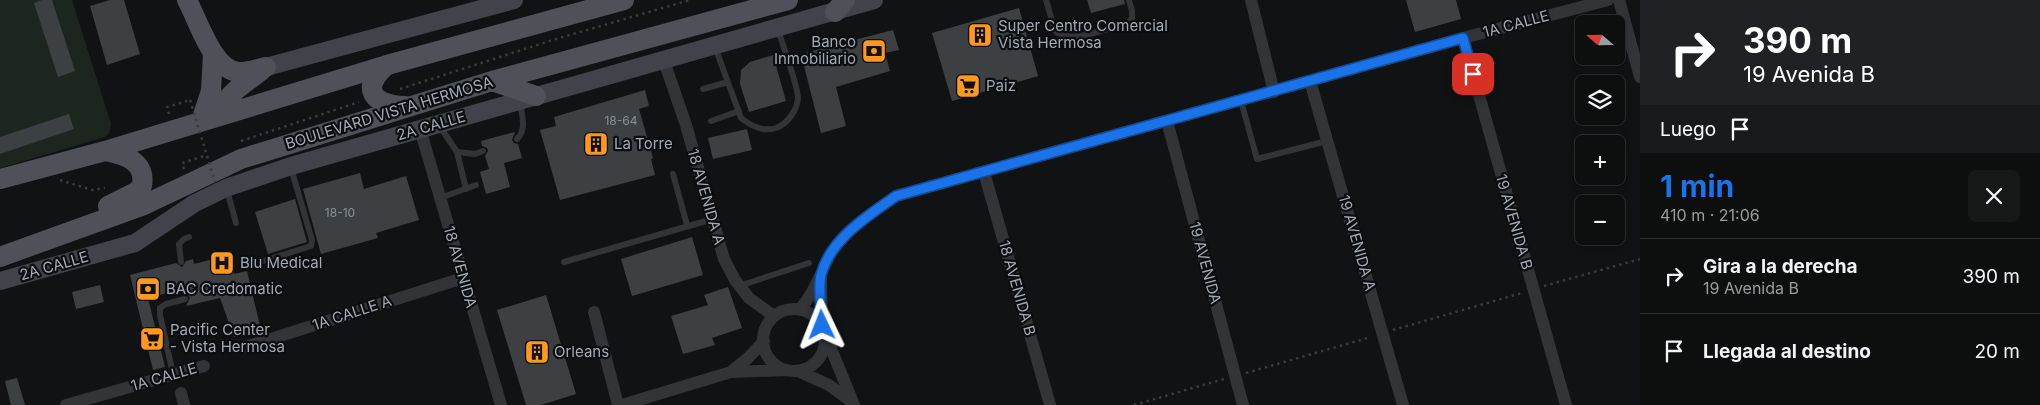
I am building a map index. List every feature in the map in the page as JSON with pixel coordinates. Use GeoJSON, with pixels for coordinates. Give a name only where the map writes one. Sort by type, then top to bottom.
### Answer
{"type":"FeatureCollection","features":[{"type":"Feature","properties":{"kind":"main road"},"geometry":{"type":"LineString","coordinates":[[187,0],[213,53],[230,71],[240,72],[266,67]]}},
{"type":"Feature","properties":{"kind":"main road"},"geometry":{"type":"LineString","coordinates":[[0,179],[105,151],[387,65],[624,0]]}},
{"type":"Feature","properties":{"kind":"main road","name":"BOULEVARD VISTA HERMOSA"},"geometry":{"type":"LineString","coordinates":[[0,257],[144,205],[241,159],[492,81],[788,0]]}},
{"type":"Feature","properties":{"kind":"main road"},"geometry":{"type":"LineString","coordinates":[[204,120],[211,91],[213,53]]}},
{"type":"Feature","properties":{"kind":"main road"},"geometry":{"type":"LineString","coordinates":[[387,65],[377,73],[372,82],[375,97],[389,105],[412,106]]}},
{"type":"Feature","properties":{"kind":"main road"},"geometry":{"type":"LineString","coordinates":[[204,120],[237,89],[266,67]]}},
{"type":"Feature","properties":{"kind":"main road"},"geometry":{"type":"LineString","coordinates":[[492,81],[528,99]]}},
{"type":"Feature","properties":{"kind":"main road"},"geometry":{"type":"LineString","coordinates":[[21,250],[136,192],[142,186],[143,177],[137,163],[126,156],[105,151]]}},
{"type":"Feature","properties":{"kind":"street"},"geometry":{"type":"LineString","coordinates":[[266,67],[514,0]]}},
{"type":"Feature","properties":{"kind":"street","name":"2A CALLE"},"geometry":{"type":"LineString","coordinates":[[0,281],[136,243],[221,185],[664,61],[777,28],[840,6],[874,0]]}},
{"type":"Feature","properties":{"kind":"street"},"geometry":{"type":"LineString","coordinates":[[1251,0],[1274,92]]}},
{"type":"Feature","properties":{"kind":"street","name":"1A CALLE"},"geometry":{"type":"LineString","coordinates":[[800,309],[812,294],[832,251],[848,233],[896,196],[1310,82],[1569,8],[1608,0]]}},
{"type":"Feature","properties":{"kind":"street"},"geometry":{"type":"LineString","coordinates":[[1619,0],[1640,77]]}},
{"type":"Feature","properties":{"kind":"street","name":"19 AVENIDA B"},"geometry":{"type":"LineString","coordinates":[[1463,38],[1566,405]]}},
{"type":"Feature","properties":{"kind":"street","name":"18 AVENIDA A"},"geometry":{"type":"LineString","coordinates":[[664,61],[686,125],[724,259],[739,286],[749,298],[774,316]]}},
{"type":"Feature","properties":{"kind":"street","name":"19 AVENIDA A"},"geometry":{"type":"LineString","coordinates":[[1310,82],[1403,405]]}},
{"type":"Feature","properties":{"kind":"street","name":"19 AVENIDA"},"geometry":{"type":"LineString","coordinates":[[1167,121],[1243,405]]}},
{"type":"Feature","properties":{"kind":"street","name":"18 AVENIDA"},"geometry":{"type":"LineString","coordinates":[[420,129],[501,405]]}},
{"type":"Feature","properties":{"kind":"street","name":"18 AVENIDA B"},"geometry":{"type":"LineString","coordinates":[[984,172],[1050,405]]}},
{"type":"Feature","properties":{"kind":"street","name":"1A CALLE"},"geometry":{"type":"LineString","coordinates":[[821,276],[824,330]]}},
{"type":"Feature","properties":{"kind":"street","name":"1A CALLE A"},"geometry":{"type":"LineString","coordinates":[[242,348],[463,278]]}},
{"type":"Feature","properties":{"kind":"street"},"geometry":{"type":"LineString","coordinates":[[800,309],[816,317],[824,330],[854,404],[829,385],[778,366],[770,360],[765,351],[764,341],[765,332],[774,316],[782,311],[800,309]]}},
{"type":"Feature","properties":{"kind":"street"},"geometry":{"type":"LineString","coordinates":[[594,312],[618,405]]}},
{"type":"Feature","properties":{"kind":"street"},"geometry":{"type":"LineString","coordinates":[[622,405],[730,372],[808,368],[822,354],[825,344],[824,330]]}},
{"type":"Feature","properties":{"kind":"street"},"geometry":{"type":"LineString","coordinates":[[730,372],[748,358],[764,341]]}},
{"type":"Feature","properties":{"kind":"street","name":"1A CALLE"},"geometry":{"type":"LineString","coordinates":[[66,405],[204,366]]}},
{"type":"Feature","properties":{"kind":"lane"},"geometry":{"type":"LineString","coordinates":[[1046,0],[1055,31],[1066,37],[1084,35],[1127,23],[1132,19],[1129,0]]}},
{"type":"Feature","properties":{"kind":"lane"},"geometry":{"type":"LineString","coordinates":[[715,46],[741,118],[749,124],[769,130],[784,125],[794,111],[798,98],[777,28]]}},
{"type":"Feature","properties":{"kind":"lane"},"geometry":{"type":"LineString","coordinates":[[703,89],[728,82]]}},
{"type":"Feature","properties":{"kind":"lane"},"geometry":{"type":"LineString","coordinates":[[517,139],[521,136],[523,129],[528,99]]}},
{"type":"Feature","properties":{"kind":"lane"},"geometry":{"type":"LineString","coordinates":[[1241,101],[1257,159],[1327,141]]}},
{"type":"Feature","properties":{"kind":"lane"},"geometry":{"type":"LineString","coordinates":[[711,121],[739,111]]}},
{"type":"Feature","properties":{"kind":"lane"},"geometry":{"type":"LineString","coordinates":[[438,124],[457,152],[466,189]]}},
{"type":"Feature","properties":{"kind":"lane"},"geometry":{"type":"LineString","coordinates":[[457,152],[475,154],[484,150]]}},
{"type":"Feature","properties":{"kind":"lane"},"geometry":{"type":"LineString","coordinates":[[251,263],[257,263],[311,246],[312,240],[290,166]]}},
{"type":"Feature","properties":{"kind":"lane"},"geometry":{"type":"LineString","coordinates":[[673,174],[687,225]]}},
{"type":"Feature","properties":{"kind":"lane"},"geometry":{"type":"LineString","coordinates":[[221,185],[236,223]]}},
{"type":"Feature","properties":{"kind":"lane"},"geometry":{"type":"LineString","coordinates":[[440,198],[476,185]]}},
{"type":"Feature","properties":{"kind":"lane"},"geometry":{"type":"LineString","coordinates":[[564,262],[713,219]]}},
{"type":"Feature","properties":{"kind":"lane"},"geometry":{"type":"LineString","coordinates":[[181,262],[179,244],[189,237]]}},
{"type":"Feature","properties":{"kind":"lane"},"geometry":{"type":"LineString","coordinates":[[739,286],[809,263]]}},
{"type":"Feature","properties":{"kind":"lane"},"geometry":{"type":"LineString","coordinates":[[173,374],[160,308],[166,304],[185,299]]}},
{"type":"Feature","properties":{"kind":"path"},"geometry":{"type":"LineString","coordinates":[[239,142],[556,39],[690,0]]}},
{"type":"Feature","properties":{"kind":"path"},"geometry":{"type":"LineString","coordinates":[[167,108],[190,100],[205,156],[221,185]]}},
{"type":"Feature","properties":{"kind":"path"},"geometry":{"type":"LineString","coordinates":[[177,172],[215,153]]}},
{"type":"Feature","properties":{"kind":"path"},"geometry":{"type":"LineString","coordinates":[[184,169],[182,163],[205,156]]}},
{"type":"Feature","properties":{"kind":"path"},"geometry":{"type":"LineString","coordinates":[[57,179],[92,190],[109,188]]}},
{"type":"Feature","properties":{"kind":"shaded area"},"geometry":{"type":"Polygon","coordinates":[[[0,0],[72,0],[111,124],[109,133],[105,137],[0,168],[0,0]]]}},
{"type":"Feature","properties":{"kind":"building"},"geometry":{"type":"Polygon","coordinates":[[[42,0],[52,0],[75,71],[58,77],[34,3],[42,0]]]}},
{"type":"Feature","properties":{"kind":"building"},"geometry":{"type":"Polygon","coordinates":[[[110,0],[124,0],[140,54],[107,65],[90,6],[110,0]]]}},
{"type":"Feature","properties":{"kind":"building"},"geometry":{"type":"Polygon","coordinates":[[[1087,0],[1124,0],[1125,4],[1091,13],[1087,0]]]}},
{"type":"Feature","properties":{"kind":"building"},"geometry":{"type":"Polygon","coordinates":[[[1406,0],[1456,0],[1461,19],[1415,32],[1406,0]]]}},
{"type":"Feature","properties":{"kind":"building"},"geometry":{"type":"Polygon","coordinates":[[[1019,8],[1038,76],[952,101],[932,33],[1019,8]]]}},
{"type":"Feature","properties":{"kind":"building"},"geometry":{"type":"Polygon","coordinates":[[[893,30],[899,50],[885,53],[890,71],[836,87],[846,126],[821,133],[801,54],[893,30]]]}},
{"type":"Feature","properties":{"kind":"building"},"geometry":{"type":"Polygon","coordinates":[[[773,55],[786,101],[749,112],[740,84],[741,70],[750,62],[773,55]]]}},
{"type":"Feature","properties":{"kind":"building","name":"La Torre"},"geometry":{"type":"Polygon","coordinates":[[[645,90],[649,106],[639,109],[653,158],[651,159],[655,175],[560,200],[540,130],[556,126],[554,117],[645,90]]]}},
{"type":"Feature","properties":{"kind":"building"},"geometry":{"type":"Polygon","coordinates":[[[69,114],[74,129],[0,154],[0,137],[69,114]]]}},
{"type":"Feature","properties":{"kind":"building"},"geometry":{"type":"Polygon","coordinates":[[[747,129],[752,150],[713,159],[708,138],[747,129]]]}},
{"type":"Feature","properties":{"kind":"building"},"geometry":{"type":"Polygon","coordinates":[[[515,132],[512,140],[518,144],[522,158],[504,163],[510,187],[486,194],[480,172],[489,169],[485,156],[488,151],[487,148],[482,146],[481,141],[515,132]]]}},
{"type":"Feature","properties":{"kind":"building"},"geometry":{"type":"Polygon","coordinates":[[[360,173],[364,189],[406,176],[419,220],[376,233],[378,238],[321,254],[303,189],[360,173]]]}},
{"type":"Feature","properties":{"kind":"building"},"geometry":{"type":"Polygon","coordinates":[[[295,199],[307,242],[268,254],[255,212],[295,199]]]}},
{"type":"Feature","properties":{"kind":"building"},"geometry":{"type":"Polygon","coordinates":[[[692,237],[703,275],[632,296],[621,259],[692,237]]]}},
{"type":"Feature","properties":{"kind":"building","name":"Pacific Center - Vista Hermosa"},"geometry":{"type":"Polygon","coordinates":[[[229,255],[234,274],[247,271],[261,330],[234,337],[220,298],[186,306],[190,298],[188,295],[183,294],[182,289],[148,298],[165,367],[153,370],[130,275],[176,263],[182,267],[186,261],[193,259],[194,264],[229,255]]]}},
{"type":"Feature","properties":{"kind":"building"},"geometry":{"type":"Polygon","coordinates":[[[100,285],[104,302],[76,309],[72,292],[100,285]]]}},
{"type":"Feature","properties":{"kind":"building"},"geometry":{"type":"Polygon","coordinates":[[[728,287],[742,328],[712,338],[715,345],[683,354],[671,316],[708,305],[704,295],[728,287]]]}},
{"type":"Feature","properties":{"kind":"building","name":"Orleans"},"geometry":{"type":"Polygon","coordinates":[[[546,295],[576,394],[541,405],[526,405],[497,310],[546,295]]]}},
{"type":"Feature","properties":{"kind":"building"},"geometry":{"type":"Polygon","coordinates":[[[17,378],[25,405],[11,405],[5,381],[17,378]]]}},
{"type":"Feature","properties":{"kind":"place","name":"Super Centro Comercial Vista Hermosa"},"geometry":{"type":"Point","coordinates":[980,35]}},
{"type":"Feature","properties":{"kind":"place","name":"Banco Inmobiliario"},"geometry":{"type":"Point","coordinates":[874,51]}},
{"type":"Feature","properties":{"kind":"place","name":"Paiz"},"geometry":{"type":"Point","coordinates":[968,86]}},
{"type":"Feature","properties":{"kind":"place","name":"La Torre"},"geometry":{"type":"Point","coordinates":[596,144]}},
{"type":"Feature","properties":{"kind":"place","name":"Blu Medical"},"geometry":{"type":"Point","coordinates":[222,263]}},
{"type":"Feature","properties":{"kind":"place","name":"BAC Credomatic"},"geometry":{"type":"Point","coordinates":[148,289]}},
{"type":"Feature","properties":{"kind":"place","name":"Pacific Center - Vista Hermosa"},"geometry":{"type":"Point","coordinates":[152,339]}},
{"type":"Feature","properties":{"kind":"place","name":"Orleans"},"geometry":{"type":"Point","coordinates":[537,352]}},
{"type":"Feature","properties":{"kind":"route"},"geometry":{"type":"LineString","coordinates":[[822,325],[821,276],[832,251],[848,233],[896,196],[1463,38],[1473,74]]}}]}
